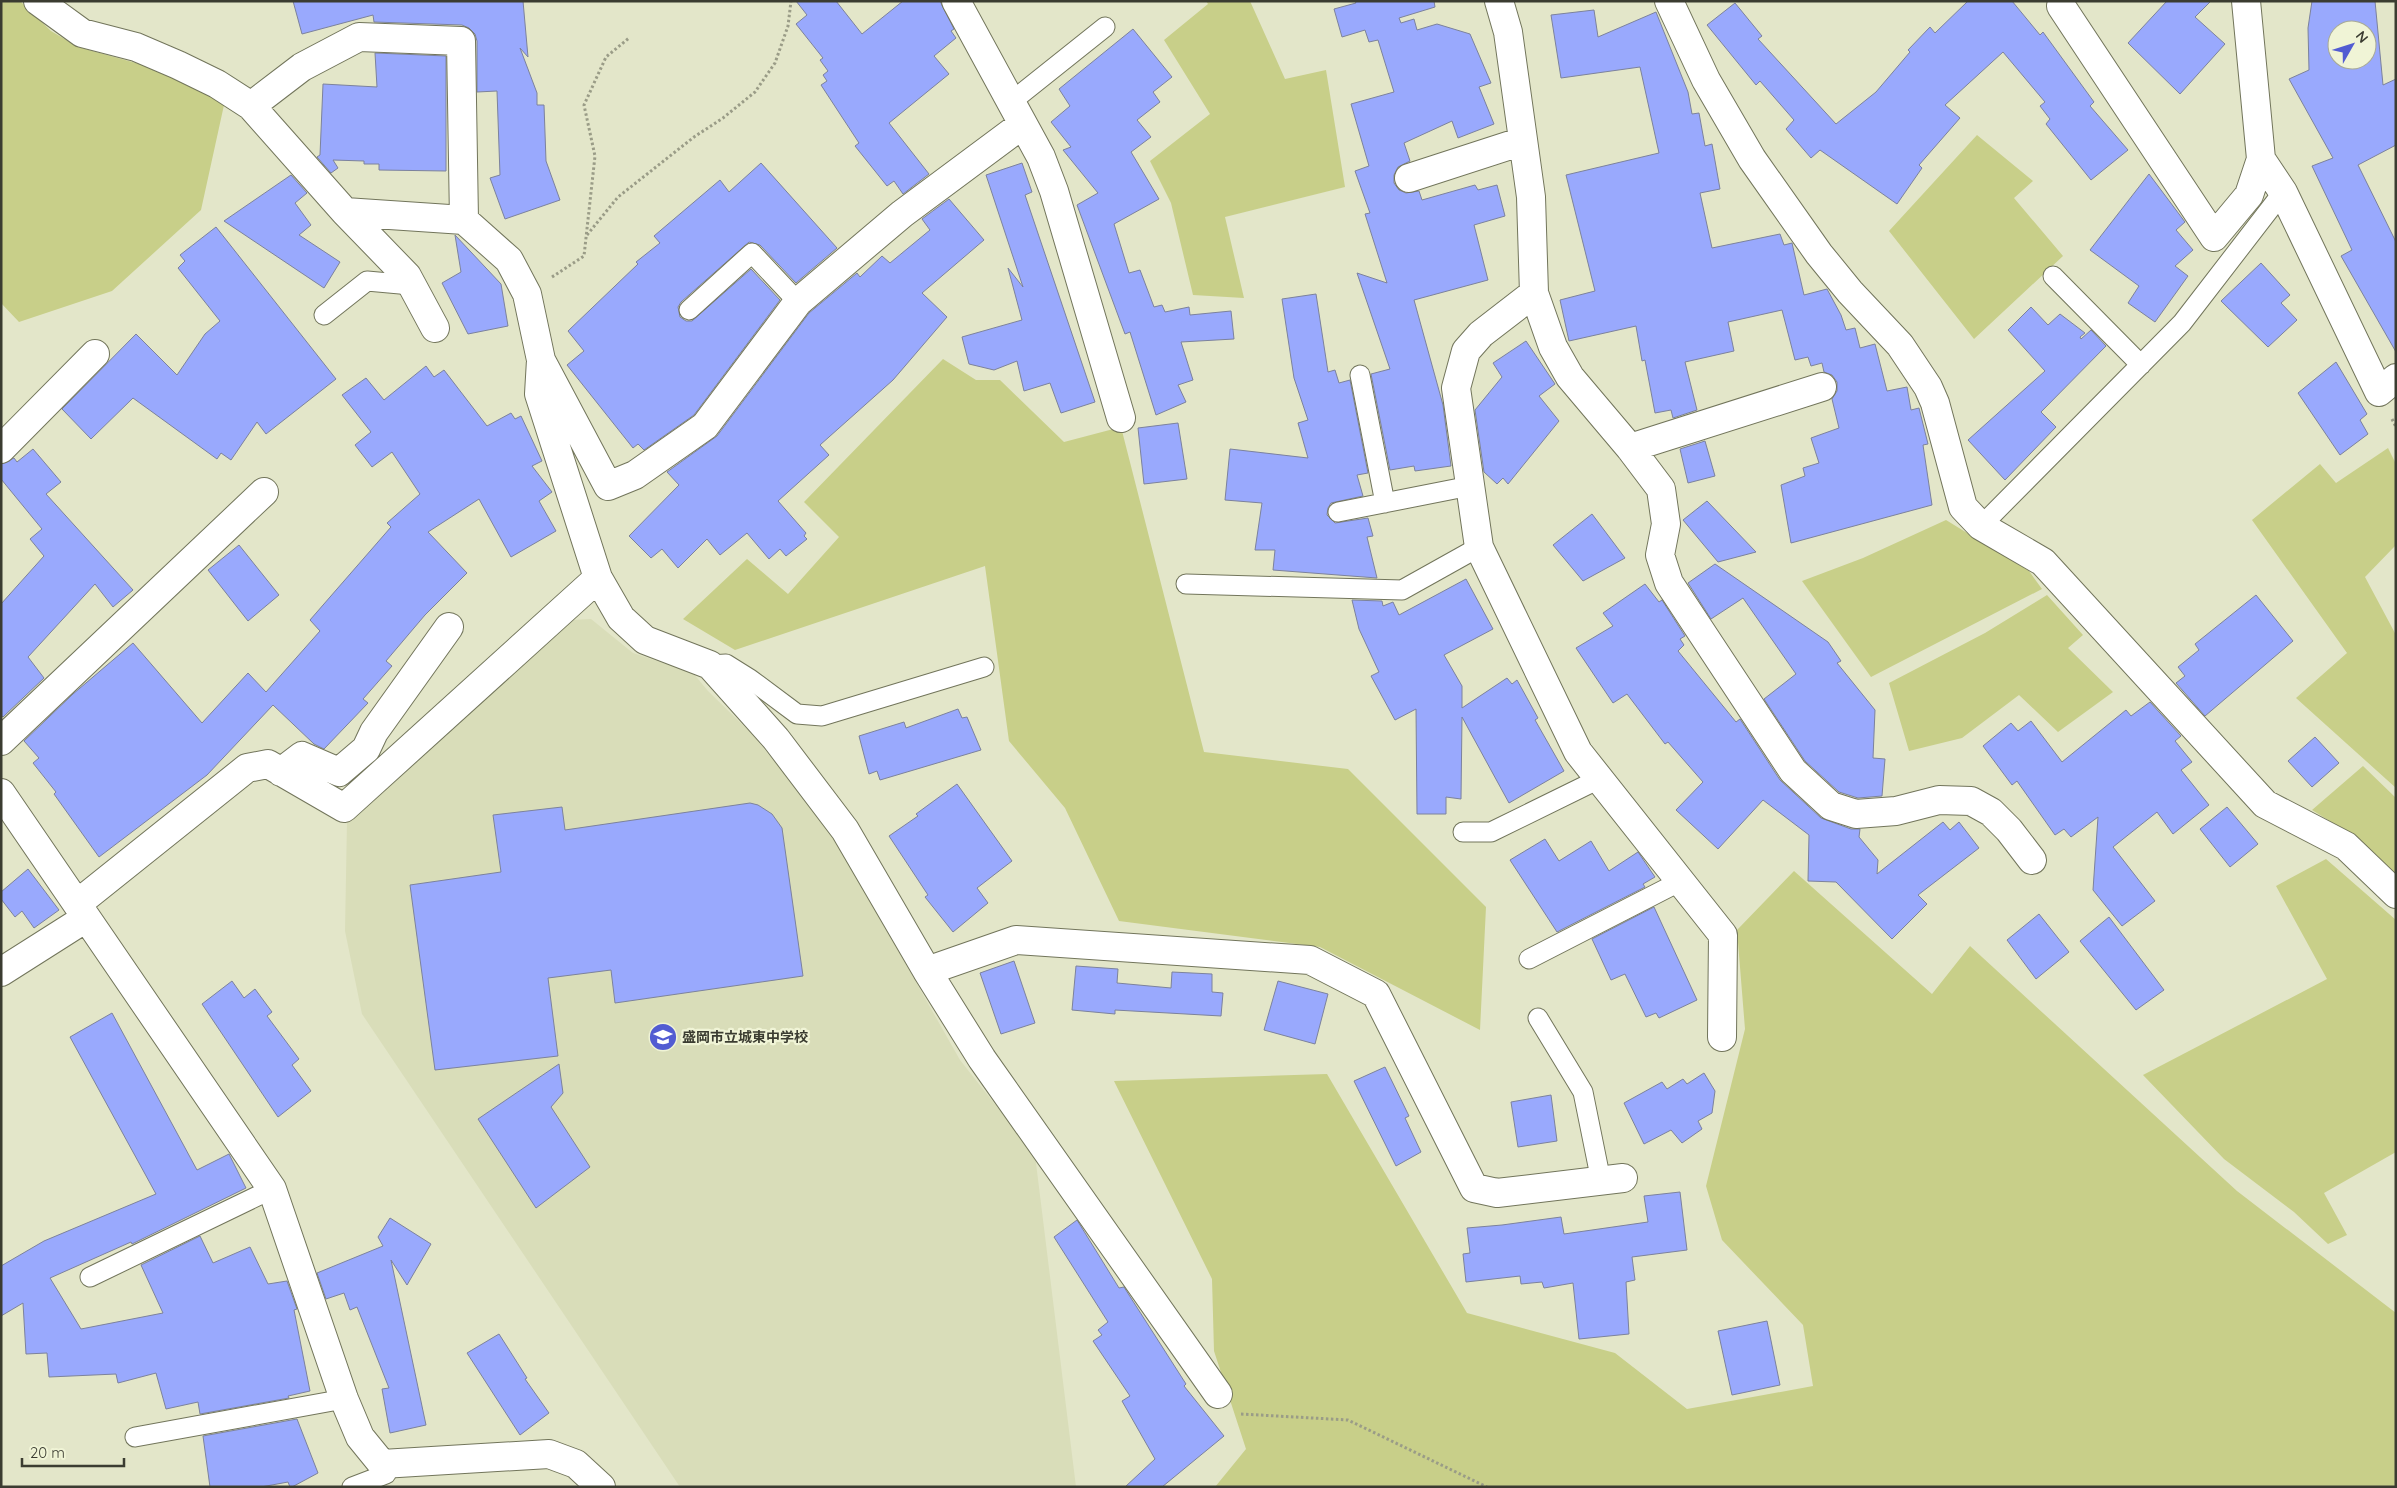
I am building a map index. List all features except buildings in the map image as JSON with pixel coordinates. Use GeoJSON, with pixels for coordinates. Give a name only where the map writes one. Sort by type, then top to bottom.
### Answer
{"type":"FeatureCollection","features":[{"type":"Feature","properties":{"kind":"street"},"geometry":{"type":"LineString","coordinates":[[38,1],[82,33],[136,47],[178,65],[217,84],[251,106],[345,212],[407,276],[435,328]]}},
{"type":"Feature","properties":{"kind":"street"},"geometry":{"type":"LineString","coordinates":[[956,1],[1041,157],[1054,191],[1121,418]]}},
{"type":"Feature","properties":{"kind":"street"},"geometry":{"type":"LineString","coordinates":[[1499,1],[1508,32],[1531,197],[1534,293],[1553,347],[1570,377],[1630,448],[1661,489],[1666,524],[1660,555],[1668,583],[1793,771],[1831,806],[1856,814],[1896,811],[1939,800],[1971,801],[1991,812],[2009,830],[2032,860]]}},
{"type":"Feature","properties":{"kind":"street"},"geometry":{"type":"LineString","coordinates":[[1669,1],[1706,80],[1752,159],[1819,254],[1850,292],[1900,345],[1928,387],[1935,403],[1963,507],[1981,526],[2043,562],[2265,804],[2346,846],[2396,894]]}},
{"type":"Feature","properties":{"kind":"street"},"geometry":{"type":"LineString","coordinates":[[2061,6],[2214,237],[2249,195],[2261,159],[2246,1]]}},
{"type":"Feature","properties":{"kind":"street"},"geometry":{"type":"LineString","coordinates":[[251,106],[302,67],[359,37],[461,41],[464,220]]}},
{"type":"Feature","properties":{"kind":"street"},"geometry":{"type":"LineString","coordinates":[[541,360],[608,486],[635,475],[705,426],[798,302],[1017,113]]}},
{"type":"Feature","properties":{"kind":"street"},"geometry":{"type":"LineString","coordinates":[[1409,178],[1523,141]]}},
{"type":"Feature","properties":{"kind":"street"},"geometry":{"type":"LineString","coordinates":[[2261,159],[2283,192],[2379,392],[2396,378]]}},
{"type":"Feature","properties":{"kind":"street"},"geometry":{"type":"LineString","coordinates":[[345,212],[464,220],[509,260],[527,294],[541,360],[539,394],[598,578],[621,618],[646,640],[710,665],[776,739],[845,830],[926,971],[982,1059],[1218,1394]]}},
{"type":"Feature","properties":{"kind":"street"},"geometry":{"type":"LineString","coordinates":[[1534,293],[1480,334],[1466,351],[1456,388],[1479,547],[1578,752],[1723,935],[1722,1037]]}},
{"type":"Feature","properties":{"kind":"street"},"geometry":{"type":"LineString","coordinates":[[1,449],[95,354]]}},
{"type":"Feature","properties":{"kind":"street"},"geometry":{"type":"LineString","coordinates":[[1630,448],[1822,387]]}},
{"type":"Feature","properties":{"kind":"street"},"geometry":{"type":"LineString","coordinates":[[1,741],[264,492]]}},
{"type":"Feature","properties":{"kind":"street"},"geometry":{"type":"LineString","coordinates":[[1,972],[82,911],[247,768],[268,764],[344,808],[598,578]]}},
{"type":"Feature","properties":{"kind":"street"},"geometry":{"type":"LineString","coordinates":[[281,772],[302,756],[339,772],[366,749],[374,732],[449,627]]}},
{"type":"Feature","properties":{"kind":"street"},"geometry":{"type":"LineString","coordinates":[[1,793],[272,1189],[344,1398],[360,1437],[387,1475],[548,1454],[576,1464],[602,1487]]}},
{"type":"Feature","properties":{"kind":"street"},"geometry":{"type":"LineString","coordinates":[[926,971],[1016,940],[1310,960],[1376,994],[1474,1188],[1497,1194],[1612,1180]]}},
{"type":"Feature","properties":{"kind":"lane"},"geometry":{"type":"LineString","coordinates":[[1017,113],[1105,27]]}},
{"type":"Feature","properties":{"kind":"lane"},"geometry":{"type":"LineString","coordinates":[[1981,526],[2182,323],[2283,192]]}},
{"type":"Feature","properties":{"kind":"lane"},"geometry":{"type":"LineString","coordinates":[[689,310],[752,253],[798,302]]}},
{"type":"Feature","properties":{"kind":"lane"},"geometry":{"type":"LineString","coordinates":[[2052,276],[2141,365]]}},
{"type":"Feature","properties":{"kind":"lane"},"geometry":{"type":"LineString","coordinates":[[324,315],[367,281],[412,285]]}},
{"type":"Feature","properties":{"kind":"lane"},"geometry":{"type":"LineString","coordinates":[[1360,375],[1385,503]]}},
{"type":"Feature","properties":{"kind":"lane"},"geometry":{"type":"LineString","coordinates":[[1338,512],[1470,486]]}},
{"type":"Feature","properties":{"kind":"lane"},"geometry":{"type":"LineString","coordinates":[[1186,584],[1402,590],[1479,547]]}},
{"type":"Feature","properties":{"kind":"lane"},"geometry":{"type":"LineString","coordinates":[[710,665],[726,664],[750,679],[797,714],[822,716],[984,667]]}},
{"type":"Feature","properties":{"kind":"lane"},"geometry":{"type":"LineString","coordinates":[[1463,832],[1491,832],[1599,779]]}},
{"type":"Feature","properties":{"kind":"lane"},"geometry":{"type":"LineString","coordinates":[[1529,959],[1681,881]]}},
{"type":"Feature","properties":{"kind":"lane"},"geometry":{"type":"LineString","coordinates":[[1538,1018],[1583,1092],[1612,1180]]}},
{"type":"Feature","properties":{"kind":"lane"},"geometry":{"type":"LineString","coordinates":[[90,1277],[272,1189]]}},
{"type":"Feature","properties":{"kind":"lane"},"geometry":{"type":"LineString","coordinates":[[134,1437],[344,1398]]}},
{"type":"Feature","properties":{"kind":"lane"},"geometry":{"type":"LineString","coordinates":[[352,1487],[387,1475]]}},
{"type":"Feature","properties":{"kind":"path"},"geometry":{"type":"LineString","coordinates":[[587,235],[618,197],[755,92],[775,63],[788,26],[791,1]]}},
{"type":"Feature","properties":{"kind":"path"},"geometry":{"type":"LineString","coordinates":[[527,294],[584,256],[595,156],[584,105],[606,57],[630,38]]}},
{"type":"Feature","properties":{"kind":"path"},"geometry":{"type":"LineString","coordinates":[[1218,1394],[1233,1414],[1348,1420],[1487,1487]]}},
{"type":"Feature","properties":{"kind":"shaded area","name":"盛岡市立城東中学校"},"geometry":{"type":"Polygon","coordinates":[[[591,619],[633,653],[693,673],[708,691],[750,732],[794,785],[835,839],[960,1060],[1035,1155],[1076,1487],[680,1487],[362,1014],[345,931],[347,821],[571,620],[591,619]]]}},
{"type":"Feature","properties":{"kind":"green space"},"geometry":{"type":"Polygon","coordinates":[[[1,1],[20,1],[51,31],[78,47],[154,68],[195,87],[224,105],[201,210],[112,291],[19,322],[1,303],[1,1]]]}},
{"type":"Feature","properties":{"kind":"green space"},"geometry":{"type":"Polygon","coordinates":[[[1206,1],[1250,1],[1285,79],[1326,70],[1345,187],[1225,217],[1244,298],[1193,295],[1171,203],[1150,161],[1210,114],[1164,40],[1208,4],[1206,1]]]}},
{"type":"Feature","properties":{"kind":"green space"},"geometry":{"type":"Polygon","coordinates":[[[1977,135],[2033,181],[2014,198],[2063,256],[1974,339],[1889,231],[1977,135]]]}},
{"type":"Feature","properties":{"kind":"green space"},"geometry":{"type":"Polygon","coordinates":[[[943,359],[976,380],[1000,380],[1064,442],[1121,427],[1204,752],[1348,769],[1486,907],[1480,1030],[1320,947],[1119,921],[1065,808],[1009,741],[985,566],[735,650],[683,619],[747,559],[788,594],[839,537],[804,502],[943,359]]]}},
{"type":"Feature","properties":{"kind":"green space"},"geometry":{"type":"Polygon","coordinates":[[[2388,448],[2396,464],[2396,545],[2365,577],[2396,635],[2396,788],[2296,698],[2347,653],[2252,520],[2320,464],[2336,483],[2388,448]]]}},
{"type":"Feature","properties":{"kind":"green space"},"geometry":{"type":"Polygon","coordinates":[[[1946,520],[2029,571],[2042,589],[1871,677],[1802,581],[1863,558],[1946,520]]]}},
{"type":"Feature","properties":{"kind":"green space"},"geometry":{"type":"Polygon","coordinates":[[[2047,595],[2083,635],[2068,648],[2113,692],[2058,732],[2019,695],[1962,738],[1909,751],[1889,683],[1985,633],[2047,595]]]}},
{"type":"Feature","properties":{"kind":"green space"},"geometry":{"type":"Polygon","coordinates":[[[2363,766],[2396,798],[2396,875],[2352,835],[2312,810],[2363,766]]]}},
{"type":"Feature","properties":{"kind":"green space"},"geometry":{"type":"Polygon","coordinates":[[[2326,859],[2396,920],[2396,1152],[2324,1193],[2347,1235],[2328,1244],[2294,1212],[2224,1159],[2143,1075],[2327,979],[2276,886],[2326,859]]]}},
{"type":"Feature","properties":{"kind":"green space"},"geometry":{"type":"Polygon","coordinates":[[[1794,871],[1932,994],[1970,946],[2237,1191],[2396,1313],[2396,1487],[1215,1487],[1246,1449],[1214,1351],[1212,1279],[1114,1081],[1327,1074],[1467,1313],[1615,1353],[1687,1409],[1813,1386],[1803,1325],[1722,1240],[1706,1186],[1745,1029],[1737,930],[1794,871]]]}},
{"type":"Feature","properties":{"kind":"place","name":"盛岡市立城東中学校"},"geometry":{"type":"Point","coordinates":[663,1037]}}]}
